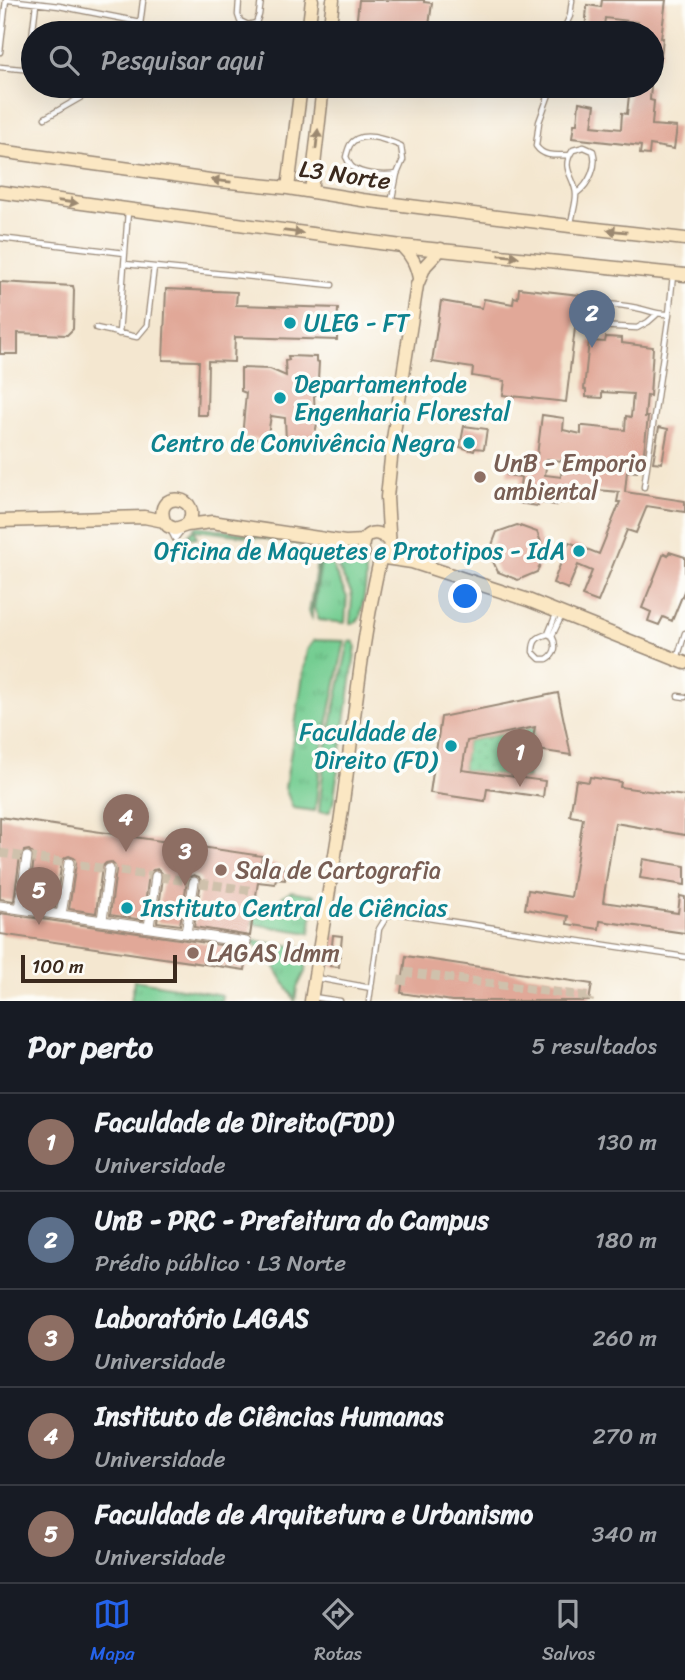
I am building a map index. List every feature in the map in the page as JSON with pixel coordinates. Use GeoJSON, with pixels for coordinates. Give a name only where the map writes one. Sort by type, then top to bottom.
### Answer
{"type":"FeatureCollection","features":[{"type":"Feature","properties":{"kind":"street"},"geometry":{"type":"LineString","coordinates":[[309,21],[312,0]]}},
{"type":"Feature","properties":{"kind":"street"},"geometry":{"type":"LineString","coordinates":[[330,21],[333,0]]}},
{"type":"Feature","properties":{"kind":"street"},"geometry":{"type":"LineString","coordinates":[[288,188],[299,98]]}},
{"type":"Feature","properties":{"kind":"street"},"geometry":{"type":"LineString","coordinates":[[311,192],[322,98]]}},
{"type":"Feature","properties":{"kind":"street","name":"L3 Norte"},"geometry":{"type":"LineString","coordinates":[[0,151],[685,239]]}},
{"type":"Feature","properties":{"kind":"street"},"geometry":{"type":"LineString","coordinates":[[0,192],[402,246],[679,275]]}},
{"type":"Feature","properties":{"kind":"street"},"geometry":{"type":"LineString","coordinates":[[402,246],[416,264],[419,278]]}},
{"type":"Feature","properties":{"kind":"street"},"geometry":{"type":"LineString","coordinates":[[372,555],[390,550],[385,539],[393,439],[419,278],[430,259],[441,249]]}},
{"type":"Feature","properties":{"kind":"street"},"geometry":{"type":"LineString","coordinates":[[144,517],[171,500],[179,499],[188,504],[187,521]]}},
{"type":"Feature","properties":{"kind":"street"},"geometry":{"type":"LineString","coordinates":[[164,506],[162,514],[166,524]]}},
{"type":"Feature","properties":{"kind":"street"},"geometry":{"type":"LineString","coordinates":[[0,521],[144,517],[175,528],[187,521],[212,522],[345,542],[372,555],[412,562],[560,612],[681,662]]}},
{"type":"Feature","properties":{"kind":"street"},"geometry":{"type":"LineString","coordinates":[[311,999],[340,824],[372,596],[369,534],[385,539],[412,562]]}},
{"type":"Feature","properties":{"kind":"street"},"geometry":{"type":"LineString","coordinates":[[20,909],[27,857]]}},
{"type":"Feature","properties":{"kind":"street"},"geometry":{"type":"LineString","coordinates":[[61,915],[69,863]]}},
{"type":"Feature","properties":{"kind":"street"},"geometry":{"type":"LineString","coordinates":[[102,920],[109,869]]}},
{"type":"Feature","properties":{"kind":"street"},"geometry":{"type":"LineString","coordinates":[[149,927],[156,876]]}},
{"type":"Feature","properties":{"kind":"street"},"geometry":{"type":"LineString","coordinates":[[186,933],[194,882]]}},
{"type":"Feature","properties":{"kind":"street"},"geometry":{"type":"LineString","coordinates":[[0,906],[246,942]]}},
{"type":"Feature","properties":{"kind":"lane"},"geometry":{"type":"LineString","coordinates":[[0,52],[8,0],[59,6],[135,21]]}},
{"type":"Feature","properties":{"kind":"lane"},"geometry":{"type":"LineString","coordinates":[[239,0],[240,21]]}},
{"type":"Feature","properties":{"kind":"lane"},"geometry":{"type":"LineString","coordinates":[[257,21],[261,0]]}},
{"type":"Feature","properties":{"kind":"lane"},"geometry":{"type":"LineString","coordinates":[[567,21],[572,0]]}},
{"type":"Feature","properties":{"kind":"lane"},"geometry":{"type":"LineString","coordinates":[[140,21],[143,1]]}},
{"type":"Feature","properties":{"kind":"lane"},"geometry":{"type":"LineString","coordinates":[[34,21],[36,4]]}},
{"type":"Feature","properties":{"kind":"lane"},"geometry":{"type":"LineString","coordinates":[[0,67],[21,69]]}},
{"type":"Feature","properties":{"kind":"lane"},"geometry":{"type":"LineString","coordinates":[[45,117],[80,98]]}},
{"type":"Feature","properties":{"kind":"lane"},"geometry":{"type":"LineString","coordinates":[[548,98],[539,122],[536,146],[546,155],[570,155]]}},
{"type":"Feature","properties":{"kind":"lane"},"geometry":{"type":"LineString","coordinates":[[391,203],[403,160],[401,146],[385,139],[361,137],[351,144],[346,157],[353,167],[386,176],[397,174]]}},
{"type":"Feature","properties":{"kind":"lane"},"geometry":{"type":"LineString","coordinates":[[570,226],[576,193],[567,162],[573,150],[584,147],[593,151],[595,162],[590,177],[576,193]]}},
{"type":"Feature","properties":{"kind":"lane"},"geometry":{"type":"LineString","coordinates":[[119,334],[128,210]]}},
{"type":"Feature","properties":{"kind":"lane"},"geometry":{"type":"LineString","coordinates":[[0,238],[125,253]]}},
{"type":"Feature","properties":{"kind":"lane"},"geometry":{"type":"LineString","coordinates":[[124,264],[332,285]]}},
{"type":"Feature","properties":{"kind":"lane"},"geometry":{"type":"LineString","coordinates":[[96,328],[137,337],[147,325],[154,267]]}},
{"type":"Feature","properties":{"kind":"lane"},"geometry":{"type":"LineString","coordinates":[[644,487],[669,314],[679,275]]}},
{"type":"Feature","properties":{"kind":"lane"},"geometry":{"type":"LineString","coordinates":[[656,315],[636,328],[596,326],[588,316],[592,306],[600,304],[639,308],[656,315],[669,314]]}},
{"type":"Feature","properties":{"kind":"lane"},"geometry":{"type":"LineString","coordinates":[[550,635],[560,612]]}},
{"type":"Feature","properties":{"kind":"lane"},"geometry":{"type":"LineString","coordinates":[[681,662],[685,633]]}},
{"type":"Feature","properties":{"kind":"lane"},"geometry":{"type":"LineString","coordinates":[[550,635],[555,643],[553,654],[547,659],[540,659],[533,652],[534,643],[538,637],[550,635]]}},
{"type":"Feature","properties":{"kind":"lane"},"geometry":{"type":"LineString","coordinates":[[678,696],[685,697]]}},
{"type":"Feature","properties":{"kind":"lane"},"geometry":{"type":"LineString","coordinates":[[369,1001],[379,929],[387,916],[395,913],[685,957]]}},
{"type":"Feature","properties":{"kind":"lane"},"geometry":{"type":"LineString","coordinates":[[314,978],[371,988]]}},
{"type":"Feature","properties":{"kind":"lane"},"geometry":{"type":"LineString","coordinates":[[311,999],[341,1001]]}},
{"type":"Feature","properties":{"kind":"green space"},"geometry":{"type":"Polygon","coordinates":[[[197,526],[317,544],[321,550],[312,618],[309,613],[319,548],[195,530],[197,538],[189,537],[197,526]]]}},
{"type":"Feature","properties":{"kind":"green space"},"geometry":{"type":"Polygon","coordinates":[[[324,541],[347,597],[345,623],[319,620],[314,608],[324,541]]]}},
{"type":"Feature","properties":{"kind":"green space"},"geometry":{"type":"Polygon","coordinates":[[[329,542],[351,548],[359,554],[366,570],[360,618],[355,623],[350,623],[351,592],[338,568],[329,542]]]}},
{"type":"Feature","properties":{"kind":"green space"},"geometry":{"type":"Polygon","coordinates":[[[314,640],[345,641],[322,749],[315,811],[293,808],[285,788],[307,650],[314,640]]]}},
{"type":"Feature","properties":{"kind":"green space"},"geometry":{"type":"Polygon","coordinates":[[[349,641],[356,646],[333,804],[329,812],[319,812],[325,753],[349,641]]]}},
{"type":"Feature","properties":{"kind":"green space"},"geometry":{"type":"Polygon","coordinates":[[[535,727],[527,779],[462,770],[467,741],[535,727]]]}},
{"type":"Feature","properties":{"kind":"green space"},"geometry":{"type":"Polygon","coordinates":[[[291,891],[315,895],[310,933],[253,924],[255,913],[270,913],[283,896],[291,891]]]}},
{"type":"Feature","properties":{"kind":"green space"},"geometry":{"type":"Polygon","coordinates":[[[250,940],[309,948],[305,972],[297,988],[295,1001],[270,959],[250,940]]]}},
{"type":"Feature","properties":{"kind":"green space"},"geometry":{"type":"Polygon","coordinates":[[[134,980],[222,995],[221,1001],[131,1001],[134,980]]]}},
{"type":"Feature","properties":{"kind":"building"},"geometry":{"type":"Polygon","coordinates":[[[359,0],[424,0],[432,3],[430,21],[357,21],[359,0]]]}},
{"type":"Feature","properties":{"kind":"building"},"geometry":{"type":"Polygon","coordinates":[[[602,0],[666,0],[663,21],[605,18],[605,21],[586,21],[587,5],[601,7],[602,0]]]}},
{"type":"Feature","properties":{"kind":"building"},"geometry":{"type":"Polygon","coordinates":[[[629,98],[650,98],[654,101],[652,125],[677,127],[674,149],[650,145],[649,155],[640,154],[641,146],[572,138],[574,124],[577,124],[579,102],[595,105],[592,126],[621,129],[622,113],[627,114],[629,98]]]}},
{"type":"Feature","properties":{"kind":"building"},"geometry":{"type":"Polygon","coordinates":[[[0,282],[73,286],[73,329],[67,335],[18,333],[18,354],[0,354],[0,282]]]}},
{"type":"Feature","properties":{"kind":"building"},"geometry":{"type":"Polygon","coordinates":[[[519,288],[579,295],[566,402],[503,395],[505,381],[472,376],[473,368],[432,362],[441,301],[482,308],[484,299],[513,304],[514,297],[518,298],[519,288]]]}},
{"type":"Feature","properties":{"kind":"building"},"geometry":{"type":"Polygon","coordinates":[[[166,289],[237,292],[236,305],[338,308],[337,340],[235,337],[234,362],[208,361],[207,415],[197,415],[199,361],[163,360],[166,289]]]}},
{"type":"Feature","properties":{"kind":"building"},"geometry":{"type":"Polygon","coordinates":[[[606,337],[622,338],[622,343],[653,347],[643,460],[639,459],[637,472],[627,471],[625,492],[685,501],[685,512],[647,506],[636,533],[627,530],[598,602],[582,596],[592,571],[578,565],[568,589],[553,583],[569,542],[599,554],[620,502],[617,502],[619,492],[565,487],[562,503],[556,502],[556,505],[538,502],[538,506],[518,503],[521,477],[507,475],[509,461],[536,464],[542,415],[564,418],[563,430],[581,434],[581,426],[625,430],[626,416],[631,417],[633,394],[602,392],[602,398],[586,397],[584,389],[589,341],[605,342],[606,337]],[[547,459],[545,475],[561,477],[562,461],[547,459]]]}},
{"type":"Feature","properties":{"kind":"building","name":"Departamentode Engenharia Florestal"},"geometry":{"type":"Polygon","coordinates":[[[288,356],[316,357],[319,362],[317,395],[314,395],[315,417],[318,417],[314,441],[286,441],[285,418],[271,416],[267,440],[242,438],[246,393],[241,391],[241,368],[270,369],[286,376],[285,361],[289,360],[288,356]]]}},
{"type":"Feature","properties":{"kind":"building"},"geometry":{"type":"Polygon","coordinates":[[[464,426],[487,429],[484,449],[475,448],[474,451],[460,447],[464,426]]]}},
{"type":"Feature","properties":{"kind":"building"},"geometry":{"type":"Polygon","coordinates":[[[659,427],[668,429],[662,463],[653,462],[659,427]]]}},
{"type":"Feature","properties":{"kind":"building"},"geometry":{"type":"Polygon","coordinates":[[[517,525],[537,532],[545,552],[537,572],[518,580],[498,572],[489,553],[497,532],[517,525]]]}},
{"type":"Feature","properties":{"kind":"building"},"geometry":{"type":"Polygon","coordinates":[[[669,552],[685,557],[685,589],[672,621],[663,617],[659,625],[648,621],[651,612],[642,608],[664,553],[668,555],[669,552]]]}},
{"type":"Feature","properties":{"kind":"building","name":"Faculdade de Direito (FD)"},"geometry":{"type":"Polygon","coordinates":[[[558,693],[571,755],[531,749],[535,727],[467,741],[462,770],[545,781],[543,797],[487,789],[485,801],[430,793],[441,717],[558,693]]]}},
{"type":"Feature","properties":{"kind":"building"},"geometry":{"type":"Polygon","coordinates":[[[590,777],[621,782],[620,787],[685,796],[685,835],[615,823],[603,902],[678,913],[680,896],[685,897],[685,933],[600,921],[599,929],[567,924],[568,916],[525,909],[528,890],[571,897],[583,818],[570,816],[576,780],[589,782],[590,777]]]}},
{"type":"Feature","properties":{"kind":"building"},"geometry":{"type":"Polygon","coordinates":[[[0,817],[262,856],[261,863],[286,869],[285,880],[276,879],[275,884],[258,882],[250,936],[194,927],[201,882],[199,877],[194,875],[187,881],[180,925],[157,922],[163,877],[158,869],[149,874],[143,920],[110,915],[116,870],[111,862],[102,867],[96,913],[69,909],[76,863],[74,858],[69,856],[62,861],[55,907],[28,903],[34,858],[29,850],[20,856],[14,901],[0,899],[0,817]]]}},
{"type":"Feature","properties":{"kind":"building"},"geometry":{"type":"Polygon","coordinates":[[[643,859],[685,866],[685,885],[640,878],[643,859]]]}},
{"type":"Feature","properties":{"kind":"building"},"geometry":{"type":"Polygon","coordinates":[[[0,913],[248,949],[245,970],[0,934],[0,913]]]}},
{"type":"Feature","properties":{"kind":"building"},"geometry":{"type":"Polygon","coordinates":[[[333,935],[342,936],[339,967],[330,966],[333,935]]]}},
{"type":"Feature","properties":{"kind":"building"},"geometry":{"type":"Polygon","coordinates":[[[406,956],[592,984],[589,1001],[452,1001],[401,993],[406,956]]]}},
{"type":"Feature","properties":{"kind":"tunnel"},"geometry":{"type":"LineString","coordinates":[[0,853],[254,891]]}},
{"type":"Feature","properties":{"kind":"tunnel"},"geometry":{"type":"LineString","coordinates":[[402,985],[404,972],[590,997],[589,1001]]}},
{"type":"Feature","properties":{"kind":"place","name":"ULEG - FT"},"geometry":{"type":"Point","coordinates":[290,323]}},
{"type":"Feature","properties":{"kind":"place","name":"UnB - PRC - Prefeitura do Campus"},"geometry":{"type":"Point","coordinates":[592,348]}},
{"type":"Feature","properties":{"kind":"place","name":"Departamentode Engenharia Florestal"},"geometry":{"type":"Point","coordinates":[280,398]}},
{"type":"Feature","properties":{"kind":"place","name":"Centro de Convivência Negra"},"geometry":{"type":"Point","coordinates":[469,443]}},
{"type":"Feature","properties":{"kind":"place","name":"UnB - Emporio ambiental"},"geometry":{"type":"Point","coordinates":[480,477]}},
{"type":"Feature","properties":{"kind":"place","name":"Oficina de Maquetes e Prototipos - IdA"},"geometry":{"type":"Point","coordinates":[579,551]}},
{"type":"Feature","properties":{"kind":"place","name":"Faculdade de Direito (FD)"},"geometry":{"type":"Point","coordinates":[451,746]}},
{"type":"Feature","properties":{"kind":"place","name":"Faculdade de Direito(FDD)"},"geometry":{"type":"Point","coordinates":[520,787]}},
{"type":"Feature","properties":{"kind":"place","name":"Instituto de Ciências Humanas"},"geometry":{"type":"Point","coordinates":[126,852]}},
{"type":"Feature","properties":{"kind":"place","name":"Sala de Cartografia"},"geometry":{"type":"Point","coordinates":[221,870]}},
{"type":"Feature","properties":{"kind":"place","name":"Laboratório LAGAS"},"geometry":{"type":"Point","coordinates":[185,886]}},
{"type":"Feature","properties":{"kind":"place","name":"Instituto Central de Ciências"},"geometry":{"type":"Point","coordinates":[127,908]}},
{"type":"Feature","properties":{"kind":"place","name":"Faculdade de Arquitetura e Urbanismo"},"geometry":{"type":"Point","coordinates":[39,925]}},
{"type":"Feature","properties":{"kind":"place","name":"LAGAS ldmm"},"geometry":{"type":"Point","coordinates":[193,953]}}]}
